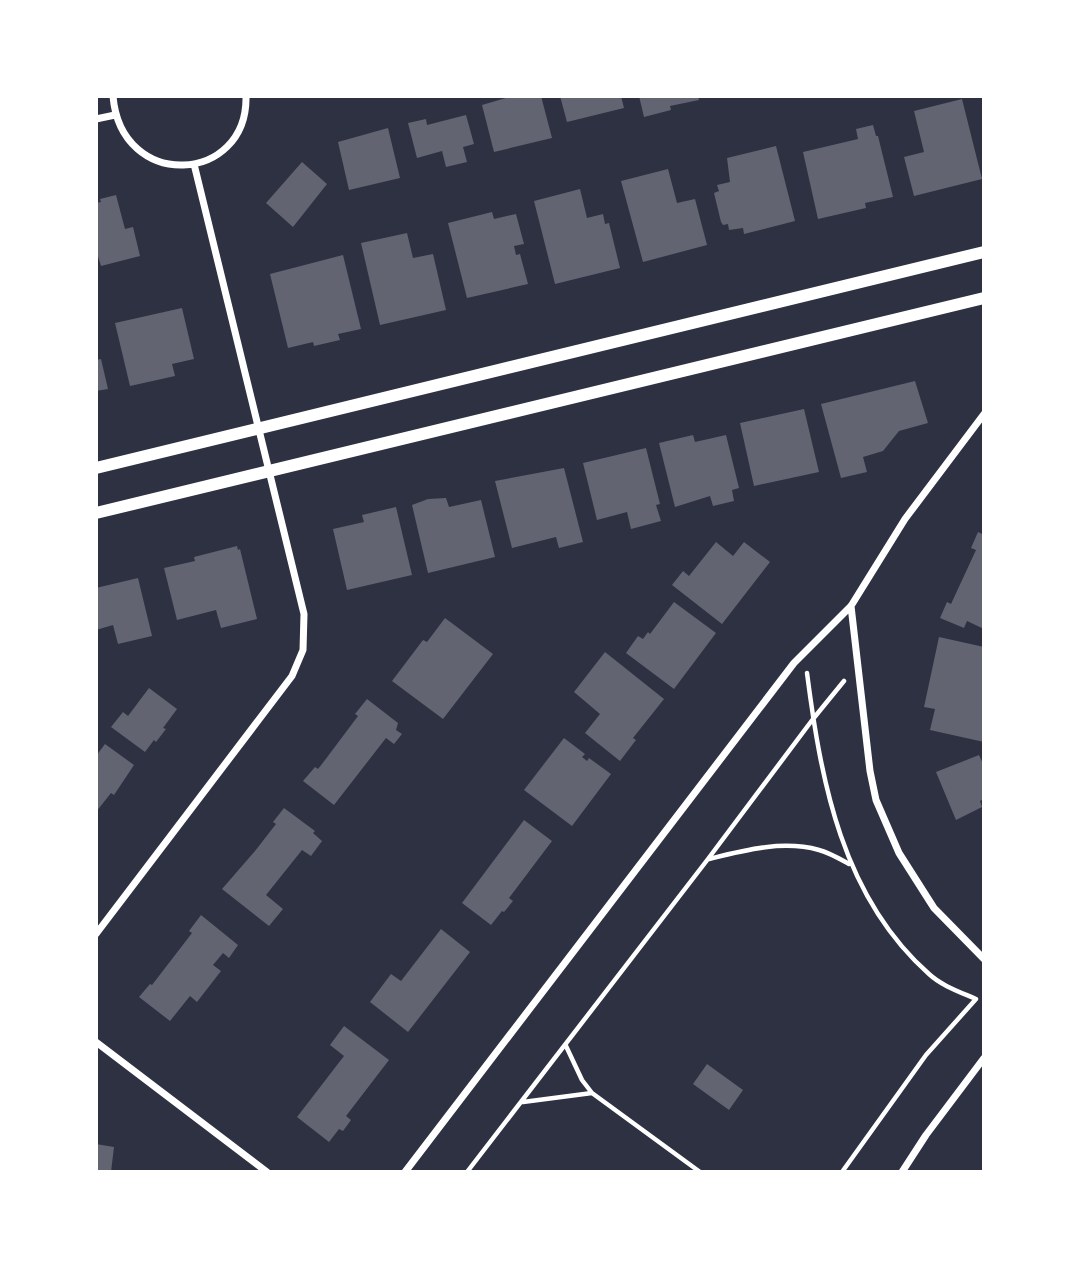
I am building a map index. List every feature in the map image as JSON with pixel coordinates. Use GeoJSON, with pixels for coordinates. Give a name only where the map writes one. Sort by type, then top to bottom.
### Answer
{"type":"FeatureCollection","features":[{"type":"Feature","properties":{"kind":"street"},"geometry":{"type":"LineString","coordinates":[[113,96],[115,115],[128,141],[150,159],[182,166],[204,161],[230,143],[244,119],[246,96]]}},
{"type":"Feature","properties":{"kind":"street"},"geometry":{"type":"LineString","coordinates":[[96,120],[115,115]]}},
{"type":"Feature","properties":{"kind":"street"},"geometry":{"type":"LineString","coordinates":[[96,934],[292,676],[303,650],[304,614],[194,164]]}},
{"type":"Feature","properties":{"kind":"street"},"geometry":{"type":"LineString","coordinates":[[96,468],[984,252]]}},
{"type":"Feature","properties":{"kind":"street"},"geometry":{"type":"LineString","coordinates":[[96,513],[984,298]]}},
{"type":"Feature","properties":{"kind":"street"},"geometry":{"type":"LineString","coordinates":[[405,1172],[794,663],[851,606],[905,519],[984,414]]}},
{"type":"Feature","properties":{"kind":"street"},"geometry":{"type":"LineString","coordinates":[[851,606],[870,771],[876,800],[899,853],[934,908],[984,959]]}},
{"type":"Feature","properties":{"kind":"street"},"geometry":{"type":"LineString","coordinates":[[96,1042],[267,1172]]}},
{"type":"Feature","properties":{"kind":"street"},"geometry":{"type":"LineString","coordinates":[[902,1172],[926,1135],[984,1058]]}},
{"type":"Feature","properties":{"kind":"path"},"geometry":{"type":"LineString","coordinates":[[807,672],[828,794],[850,864],[888,927],[929,975],[976,999],[926,1055],[842,1172]]}},
{"type":"Feature","properties":{"kind":"path"},"geometry":{"type":"LineString","coordinates":[[467,1172],[844,681]]}},
{"type":"Feature","properties":{"kind":"path"},"geometry":{"type":"LineString","coordinates":[[708,859],[774,846],[788,846],[821,850],[850,864]]}},
{"type":"Feature","properties":{"kind":"path"},"geometry":{"type":"LineString","coordinates":[[565,1045],[582,1080],[592,1093],[700,1172]]}},
{"type":"Feature","properties":{"kind":"path"},"geometry":{"type":"LineString","coordinates":[[522,1102],[592,1093]]}},
{"type":"Feature","properties":{"kind":"building"},"geometry":{"type":"Polygon","coordinates":[[[513,96],[541,96],[552,138],[494,152],[482,105],[513,96]]]}},
{"type":"Feature","properties":{"kind":"building"},"geometry":{"type":"Polygon","coordinates":[[[560,96],[621,96],[624,108],[567,122],[560,96]]]}},
{"type":"Feature","properties":{"kind":"building"},"geometry":{"type":"Polygon","coordinates":[[[639,96],[698,96],[699,100],[670,106],[671,110],[644,117],[639,96]]]}},
{"type":"Feature","properties":{"kind":"building"},"geometry":{"type":"Polygon","coordinates":[[[962,99],[982,179],[914,196],[904,157],[924,152],[914,111],[962,99]]]}},
{"type":"Feature","properties":{"kind":"building"},"geometry":{"type":"Polygon","coordinates":[[[466,115],[474,144],[463,147],[467,162],[446,167],[442,151],[417,158],[408,123],[426,119],[427,125],[466,115]]]}},
{"type":"Feature","properties":{"kind":"building"},"geometry":{"type":"Polygon","coordinates":[[[873,125],[893,197],[865,203],[866,208],[818,219],[803,152],[858,139],[856,129],[873,125]]]}},
{"type":"Feature","properties":{"kind":"building"},"geometry":{"type":"Polygon","coordinates":[[[388,128],[400,178],[349,190],[338,142],[388,128]]]}},
{"type":"Feature","properties":{"kind":"building"},"geometry":{"type":"Polygon","coordinates":[[[776,146],[795,221],[744,234],[743,228],[729,230],[728,224],[723,225],[721,222],[714,193],[719,191],[717,185],[730,182],[727,158],[776,146]]]}},
{"type":"Feature","properties":{"kind":"building"},"geometry":{"type":"Polygon","coordinates":[[[302,162],[327,184],[293,227],[266,203],[302,162]]]}},
{"type":"Feature","properties":{"kind":"building"},"geometry":{"type":"Polygon","coordinates":[[[668,169],[677,203],[695,199],[707,245],[643,262],[621,181],[668,169]]]}},
{"type":"Feature","properties":{"kind":"building"},"geometry":{"type":"Polygon","coordinates":[[[580,189],[587,218],[603,214],[605,224],[609,223],[620,268],[555,284],[534,201],[580,189]]]}},
{"type":"Feature","properties":{"kind":"building"},"geometry":{"type":"Polygon","coordinates":[[[116,195],[125,229],[133,227],[140,256],[101,266],[96,250],[96,203],[101,202],[100,199],[116,195]]]}},
{"type":"Feature","properties":{"kind":"building"},"geometry":{"type":"Polygon","coordinates":[[[492,212],[494,219],[516,214],[524,244],[514,246],[516,255],[520,254],[528,284],[467,298],[448,223],[492,212]]]}},
{"type":"Feature","properties":{"kind":"building"},"geometry":{"type":"Polygon","coordinates":[[[407,233],[413,258],[433,254],[446,310],[380,325],[361,243],[407,233]]]}},
{"type":"Feature","properties":{"kind":"building"},"geometry":{"type":"Polygon","coordinates":[[[343,255],[361,329],[338,334],[340,340],[314,346],[313,342],[288,348],[270,274],[343,255]]]}},
{"type":"Feature","properties":{"kind":"building"},"geometry":{"type":"Polygon","coordinates":[[[182,308],[194,359],[172,364],[175,376],[130,386],[115,323],[182,308]]]}},
{"type":"Feature","properties":{"kind":"building"},"geometry":{"type":"Polygon","coordinates":[[[101,359],[108,389],[96,391],[96,360],[101,359]]]}},
{"type":"Feature","properties":{"kind":"building"},"geometry":{"type":"Polygon","coordinates":[[[915,381],[928,423],[899,431],[883,451],[863,457],[867,472],[841,478],[821,404],[915,381]]]}},
{"type":"Feature","properties":{"kind":"building"},"geometry":{"type":"Polygon","coordinates":[[[804,409],[819,472],[754,486],[740,423],[804,409]]]}},
{"type":"Feature","properties":{"kind":"building"},"geometry":{"type":"Polygon","coordinates":[[[693,435],[695,442],[726,435],[739,488],[732,490],[734,501],[713,506],[710,496],[675,507],[659,443],[693,435]]]}},
{"type":"Feature","properties":{"kind":"building"},"geometry":{"type":"Polygon","coordinates":[[[646,448],[660,504],[656,505],[661,521],[631,529],[627,512],[597,520],[583,463],[646,448]]]}},
{"type":"Feature","properties":{"kind":"building"},"geometry":{"type":"Polygon","coordinates":[[[564,468],[583,542],[559,548],[556,537],[512,548],[495,481],[564,468]]]}},
{"type":"Feature","properties":{"kind":"building"},"geometry":{"type":"Polygon","coordinates":[[[446,498],[449,507],[481,500],[495,557],[428,573],[412,505],[428,499],[446,498]]]}},
{"type":"Feature","properties":{"kind":"building"},"geometry":{"type":"Polygon","coordinates":[[[396,507],[412,575],[347,590],[333,529],[364,522],[362,515],[396,507]]]}},
{"type":"Feature","properties":{"kind":"building"},"geometry":{"type":"Polygon","coordinates":[[[978,532],[984,535],[984,629],[967,621],[964,628],[940,618],[947,602],[951,604],[976,550],[971,548],[978,532]]]}},
{"type":"Feature","properties":{"kind":"building"},"geometry":{"type":"Polygon","coordinates":[[[716,542],[733,556],[744,542],[770,562],[722,624],[672,585],[683,571],[689,576],[716,542]]]}},
{"type":"Feature","properties":{"kind":"building"},"geometry":{"type":"Polygon","coordinates":[[[237,546],[238,550],[240,549],[257,619],[221,628],[216,610],[177,620],[164,568],[195,561],[194,557],[237,546]]]}},
{"type":"Feature","properties":{"kind":"building"},"geometry":{"type":"Polygon","coordinates":[[[138,578],[152,636],[118,644],[113,625],[96,630],[96,588],[138,578]]]}},
{"type":"Feature","properties":{"kind":"building"},"geometry":{"type":"Polygon","coordinates":[[[674,602],[716,633],[674,689],[626,653],[638,636],[643,639],[648,632],[650,634],[674,602]]]}},
{"type":"Feature","properties":{"kind":"building"},"geometry":{"type":"Polygon","coordinates":[[[445,618],[493,654],[443,719],[392,681],[423,640],[427,642],[445,618]]]}},
{"type":"Feature","properties":{"kind":"building"},"geometry":{"type":"Polygon","coordinates":[[[939,637],[984,647],[984,742],[930,730],[935,709],[924,707],[939,637]]]}},
{"type":"Feature","properties":{"kind":"building"},"geometry":{"type":"Polygon","coordinates":[[[605,652],[664,699],[633,738],[636,740],[620,761],[585,733],[600,714],[574,692],[605,652]]]}},
{"type":"Feature","properties":{"kind":"building"},"geometry":{"type":"Polygon","coordinates":[[[149,688],[177,709],[163,728],[166,729],[145,752],[111,727],[123,712],[128,716],[149,688]]]}},
{"type":"Feature","properties":{"kind":"building"},"geometry":{"type":"Polygon","coordinates":[[[367,699],[398,723],[396,730],[402,734],[394,744],[386,738],[334,805],[303,781],[315,767],[318,769],[358,716],[355,714],[367,699]]]}},
{"type":"Feature","properties":{"kind":"building"},"geometry":{"type":"Polygon","coordinates":[[[564,738],[585,754],[582,757],[587,761],[589,758],[611,774],[572,826],[524,790],[564,738]]]}},
{"type":"Feature","properties":{"kind":"building"},"geometry":{"type":"Polygon","coordinates":[[[105,744],[134,765],[114,795],[111,793],[96,812],[96,756],[105,744]]]}},
{"type":"Feature","properties":{"kind":"building"},"geometry":{"type":"Polygon","coordinates":[[[979,755],[984,766],[984,799],[980,801],[982,807],[956,820],[936,772],[979,755]]]}},
{"type":"Feature","properties":{"kind":"building"},"geometry":{"type":"Polygon","coordinates":[[[284,808],[315,831],[313,833],[322,841],[311,856],[302,850],[266,895],[283,909],[269,926],[222,889],[276,824],[273,822],[284,808]]]}},
{"type":"Feature","properties":{"kind":"building"},"geometry":{"type":"Polygon","coordinates":[[[524,820],[552,841],[509,898],[513,901],[491,925],[462,903],[524,820]]]}},
{"type":"Feature","properties":{"kind":"building"},"geometry":{"type":"Polygon","coordinates":[[[201,915],[238,945],[229,958],[223,953],[213,965],[221,971],[197,1002],[190,996],[170,1021],[139,997],[152,985],[192,933],[189,931],[201,915]]]}},
{"type":"Feature","properties":{"kind":"building"},"geometry":{"type":"Polygon","coordinates":[[[441,929],[470,952],[408,1032],[370,1002],[391,974],[401,981],[441,929]]]}},
{"type":"Feature","properties":{"kind":"building"},"geometry":{"type":"Polygon","coordinates":[[[344,1026],[389,1060],[346,1116],[351,1120],[343,1131],[339,1129],[329,1142],[297,1117],[344,1056],[330,1045],[344,1026]]]}},
{"type":"Feature","properties":{"kind":"building"},"geometry":{"type":"Polygon","coordinates":[[[707,1064],[743,1090],[729,1110],[693,1084],[707,1064]]]}},
{"type":"Feature","properties":{"kind":"building"},"geometry":{"type":"Polygon","coordinates":[[[96,1144],[114,1147],[111,1172],[96,1172],[96,1144]]]}}]}
